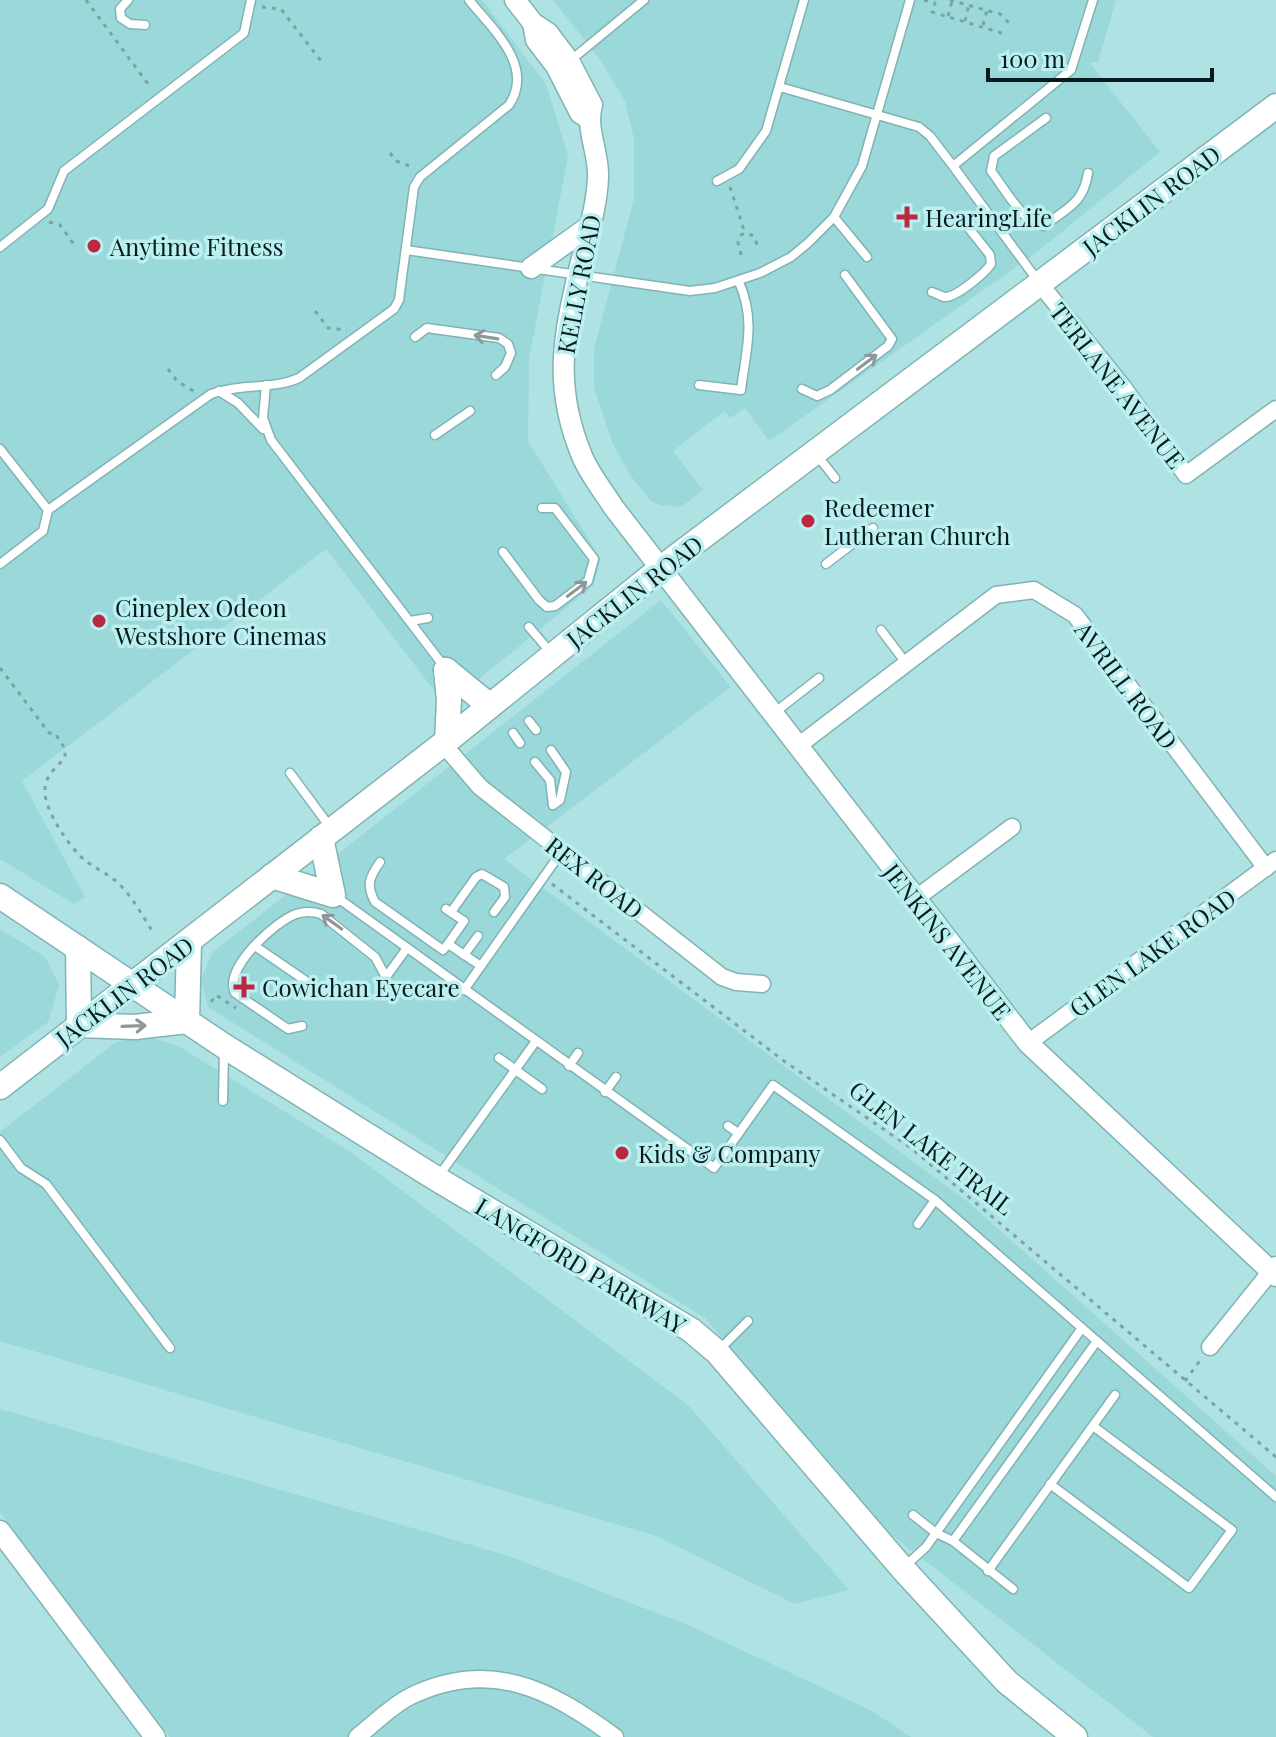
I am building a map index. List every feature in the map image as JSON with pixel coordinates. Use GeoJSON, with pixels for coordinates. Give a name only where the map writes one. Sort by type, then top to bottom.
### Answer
{"type":"FeatureCollection","features":[{"type":"Feature","properties":{"kind":"main road","name":"JACKLIN ROAD"},"geometry":{"type":"LineString","coordinates":[[0,1087],[445,743],[661,568],[1276,106]]}},
{"type":"Feature","properties":{"kind":"main road"},"geometry":{"type":"LineString","coordinates":[[446,670],[490,706]]}},
{"type":"Feature","properties":{"kind":"main road"},"geometry":{"type":"LineString","coordinates":[[445,743],[449,700],[446,670]]}},
{"type":"Feature","properties":{"kind":"main road"},"geometry":{"type":"LineString","coordinates":[[272,876],[333,895],[327,834]]}},
{"type":"Feature","properties":{"kind":"main road","name":"LANGFORD PARKWAY"},"geometry":{"type":"LineString","coordinates":[[0,896],[224,1046],[437,1179],[691,1330],[717,1352],[902,1568],[1007,1682],[1075,1737]]}},
{"type":"Feature","properties":{"kind":"main road"},"geometry":{"type":"LineString","coordinates":[[78,948],[79,1025],[135,1027],[187,1021],[189,943]]}},
{"type":"Feature","properties":{"kind":"street","name":"KELLY ROAD"},"geometry":{"type":"LineString","coordinates":[[515,0],[533,23],[548,33],[569,61],[592,105],[588,118],[599,176],[563,349],[562,375],[568,411],[583,459],[614,508],[661,568]]}},
{"type":"Feature","properties":{"kind":"street","name":"KELLY ROAD"},"geometry":{"type":"LineString","coordinates":[[533,23],[536,40],[556,66],[580,113],[588,118]]}},
{"type":"Feature","properties":{"kind":"street"},"geometry":{"type":"LineString","coordinates":[[531,268],[591,225]]}},
{"type":"Feature","properties":{"kind":"street","name":"TERLANE AVENUE"},"geometry":{"type":"LineString","coordinates":[[1040,284],[1123,387],[1186,475],[1276,409]]}},
{"type":"Feature","properties":{"kind":"street","name":"JENKINS AVENUE"},"geometry":{"type":"LineString","coordinates":[[661,568],[1028,1043],[1274,1271]]}},
{"type":"Feature","properties":{"kind":"street","name":"AVRILL ROAD"},"geometry":{"type":"LineString","coordinates":[[798,746],[996,595],[1034,590],[1075,615],[1271,864]]}},
{"type":"Feature","properties":{"kind":"street","name":"REX ROAD"},"geometry":{"type":"LineString","coordinates":[[445,743],[480,787],[722,977],[736,982],[762,984]]}},
{"type":"Feature","properties":{"kind":"street"},"geometry":{"type":"LineString","coordinates":[[915,899],[1012,827]]}},
{"type":"Feature","properties":{"kind":"street","name":"GLEN LAKE ROAD"},"geometry":{"type":"LineString","coordinates":[[1028,1043],[1271,864]]}},
{"type":"Feature","properties":{"kind":"street"},"geometry":{"type":"LineString","coordinates":[[1210,1347],[1274,1271]]}},
{"type":"Feature","properties":{"kind":"street"},"geometry":{"type":"LineString","coordinates":[[0,1531],[155,1737]]}},
{"type":"Feature","properties":{"kind":"street"},"geometry":{"type":"LineString","coordinates":[[357,1737],[410,1697],[458,1679],[499,1678],[541,1690],[584,1714],[615,1737]]}},
{"type":"Feature","properties":{"kind":"lane"},"geometry":{"type":"LineString","coordinates":[[128,0],[120,9],[121,18],[130,24],[145,25]]}},
{"type":"Feature","properties":{"kind":"lane"},"geometry":{"type":"LineString","coordinates":[[0,564],[43,531],[48,510],[205,399],[219,391],[243,386],[287,384],[363,333],[397,305],[412,196],[420,177],[509,105],[517,93],[517,67],[469,0]]}},
{"type":"Feature","properties":{"kind":"lane"},"geometry":{"type":"LineString","coordinates":[[569,61],[644,0]]}},
{"type":"Feature","properties":{"kind":"lane"},"geometry":{"type":"LineString","coordinates":[[717,181],[739,169],[766,131],[804,0]]}},
{"type":"Feature","properties":{"kind":"lane"},"geometry":{"type":"LineString","coordinates":[[406,250],[690,291],[739,282],[791,257],[834,217],[862,166],[910,0]]}},
{"type":"Feature","properties":{"kind":"lane"},"geometry":{"type":"LineString","coordinates":[[953,166],[1071,70],[1093,0]]}},
{"type":"Feature","properties":{"kind":"lane"},"geometry":{"type":"LineString","coordinates":[[0,247],[48,209],[64,171],[244,33],[251,2]]}},
{"type":"Feature","properties":{"kind":"lane"},"geometry":{"type":"LineString","coordinates":[[780,87],[919,127],[930,136],[1040,284]]}},
{"type":"Feature","properties":{"kind":"lane"},"geometry":{"type":"LineString","coordinates":[[1046,118],[994,156],[990,166],[1028,220],[1037,226],[1044,226],[1079,199],[1086,190],[1088,173]]}},
{"type":"Feature","properties":{"kind":"lane"},"geometry":{"type":"LineString","coordinates":[[834,217],[867,257]]}},
{"type":"Feature","properties":{"kind":"lane"},"geometry":{"type":"LineString","coordinates":[[932,292],[948,297],[955,295],[987,271],[991,264],[990,255],[964,222],[952,219]]}},
{"type":"Feature","properties":{"kind":"lane"},"geometry":{"type":"LineString","coordinates":[[802,389],[817,396],[830,390],[888,346],[892,339],[845,275]]}},
{"type":"Feature","properties":{"kind":"lane"},"geometry":{"type":"LineString","coordinates":[[699,385],[741,390],[750,320],[739,282]]}},
{"type":"Feature","properties":{"kind":"lane"},"geometry":{"type":"LineString","coordinates":[[415,337],[427,328],[504,341],[511,353],[505,367],[496,375]]}},
{"type":"Feature","properties":{"kind":"lane"},"geometry":{"type":"LineString","coordinates":[[266,385],[263,411],[267,432]]}},
{"type":"Feature","properties":{"kind":"lane"},"geometry":{"type":"LineString","coordinates":[[219,391],[238,403],[267,432],[446,670]]}},
{"type":"Feature","properties":{"kind":"lane"},"geometry":{"type":"LineString","coordinates":[[435,435],[470,411]]}},
{"type":"Feature","properties":{"kind":"lane"},"geometry":{"type":"LineString","coordinates":[[0,449],[48,510]]}},
{"type":"Feature","properties":{"kind":"lane"},"geometry":{"type":"LineString","coordinates":[[814,451],[835,478]]}},
{"type":"Feature","properties":{"kind":"lane"},"geometry":{"type":"LineString","coordinates":[[503,552],[547,607],[555,606],[588,581],[594,559],[555,508],[542,508]]}},
{"type":"Feature","properties":{"kind":"lane"},"geometry":{"type":"LineString","coordinates":[[826,564],[873,528]]}},
{"type":"Feature","properties":{"kind":"lane"},"geometry":{"type":"LineString","coordinates":[[410,621],[428,618]]}},
{"type":"Feature","properties":{"kind":"lane"},"geometry":{"type":"LineString","coordinates":[[529,627],[552,655]]}},
{"type":"Feature","properties":{"kind":"lane"},"geometry":{"type":"LineString","coordinates":[[881,630],[907,664]]}},
{"type":"Feature","properties":{"kind":"lane"},"geometry":{"type":"LineString","coordinates":[[773,713],[819,678]]}},
{"type":"Feature","properties":{"kind":"lane"},"geometry":{"type":"LineString","coordinates":[[529,721],[536,730]]}},
{"type":"Feature","properties":{"kind":"lane"},"geometry":{"type":"LineString","coordinates":[[513,733],[520,743]]}},
{"type":"Feature","properties":{"kind":"lane"},"geometry":{"type":"LineString","coordinates":[[535,762],[550,780],[553,805],[560,800],[566,772],[551,750]]}},
{"type":"Feature","properties":{"kind":"lane"},"geometry":{"type":"LineString","coordinates":[[290,773],[327,834]]}},
{"type":"Feature","properties":{"kind":"lane"},"geometry":{"type":"LineString","coordinates":[[464,990],[562,851]]}},
{"type":"Feature","properties":{"kind":"lane"},"geometry":{"type":"LineString","coordinates":[[380,862],[369,879],[369,891],[375,902],[443,950],[464,921],[449,910],[482,874],[504,887],[505,897],[494,912]]}},
{"type":"Feature","properties":{"kind":"lane"},"geometry":{"type":"LineString","coordinates":[[333,895],[714,1168],[773,1085],[935,1200],[1276,1497]]}},
{"type":"Feature","properties":{"kind":"lane"},"geometry":{"type":"LineString","coordinates":[[302,1026],[288,1029],[235,993],[231,986],[233,977],[255,946],[282,921],[297,913],[310,911],[321,914],[375,957],[386,977],[407,948]]}},
{"type":"Feature","properties":{"kind":"lane"},"geometry":{"type":"LineString","coordinates":[[396,941],[408,925]]}},
{"type":"Feature","properties":{"kind":"lane"},"geometry":{"type":"LineString","coordinates":[[464,955],[478,936]]}},
{"type":"Feature","properties":{"kind":"lane"},"geometry":{"type":"LineString","coordinates":[[448,944],[481,966]]}},
{"type":"Feature","properties":{"kind":"lane"},"geometry":{"type":"LineString","coordinates":[[255,946],[325,994]]}},
{"type":"Feature","properties":{"kind":"lane"},"geometry":{"type":"LineString","coordinates":[[489,955],[498,962]]}},
{"type":"Feature","properties":{"kind":"lane"},"geometry":{"type":"LineString","coordinates":[[437,1179],[536,1041]]}},
{"type":"Feature","properties":{"kind":"lane"},"geometry":{"type":"LineString","coordinates":[[223,1101],[224,1046]]}},
{"type":"Feature","properties":{"kind":"lane"},"geometry":{"type":"LineString","coordinates":[[569,1066],[578,1053]]}},
{"type":"Feature","properties":{"kind":"lane"},"geometry":{"type":"LineString","coordinates":[[499,1058],[542,1089]]}},
{"type":"Feature","properties":{"kind":"lane"},"geometry":{"type":"LineString","coordinates":[[605,1092],[616,1077]]}},
{"type":"Feature","properties":{"kind":"lane"},"geometry":{"type":"LineString","coordinates":[[728,1126],[738,1133]]}},
{"type":"Feature","properties":{"kind":"lane"},"geometry":{"type":"LineString","coordinates":[[0,1140],[21,1168],[46,1184],[170,1348]]}},
{"type":"Feature","properties":{"kind":"lane"},"geometry":{"type":"LineString","coordinates":[[918,1224],[935,1200]]}},
{"type":"Feature","properties":{"kind":"lane"},"geometry":{"type":"LineString","coordinates":[[717,1352],[748,1321]]}},
{"type":"Feature","properties":{"kind":"lane"},"geometry":{"type":"LineString","coordinates":[[902,1568],[926,1547],[1082,1328]]}},
{"type":"Feature","properties":{"kind":"lane"},"geometry":{"type":"LineString","coordinates":[[953,1541],[1097,1341]]}},
{"type":"Feature","properties":{"kind":"lane"},"geometry":{"type":"LineString","coordinates":[[988,1571],[1115,1395]]}},
{"type":"Feature","properties":{"kind":"lane"},"geometry":{"type":"LineString","coordinates":[[1050,1484],[1189,1588],[1198,1576],[1232,1530],[1093,1426]]}},
{"type":"Feature","properties":{"kind":"lane"},"geometry":{"type":"LineString","coordinates":[[913,1515],[936,1533],[953,1541],[1013,1589]]}},
{"type":"Feature","properties":{"kind":"path"},"geometry":{"type":"LineString","coordinates":[[86,0],[158,98]]}},
{"type":"Feature","properties":{"kind":"path"},"geometry":{"type":"LineString","coordinates":[[924,0],[935,1],[932,12],[1005,34]]}},
{"type":"Feature","properties":{"kind":"path"},"geometry":{"type":"LineString","coordinates":[[948,16],[951,0],[1000,14],[1009,23]]}},
{"type":"Feature","properties":{"kind":"path"},"geometry":{"type":"LineString","coordinates":[[251,2],[281,9],[321,61]]}},
{"type":"Feature","properties":{"kind":"path"},"geometry":{"type":"LineString","coordinates":[[965,21],[969,5]]}},
{"type":"Feature","properties":{"kind":"path"},"geometry":{"type":"LineString","coordinates":[[983,25],[987,10]]}},
{"type":"Feature","properties":{"kind":"path"},"geometry":{"type":"LineString","coordinates":[[390,153],[396,161],[426,172]]}},
{"type":"Feature","properties":{"kind":"path"},"geometry":{"type":"LineString","coordinates":[[726,176],[745,233]]}},
{"type":"Feature","properties":{"kind":"path"},"geometry":{"type":"LineString","coordinates":[[39,218],[60,225],[75,246]]}},
{"type":"Feature","properties":{"kind":"path"},"geometry":{"type":"LineString","coordinates":[[745,233],[754,236],[759,250]]}},
{"type":"Feature","properties":{"kind":"path"},"geometry":{"type":"LineString","coordinates":[[741,255],[738,242],[745,233]]}},
{"type":"Feature","properties":{"kind":"path"},"geometry":{"type":"LineString","coordinates":[[315,311],[328,328],[363,333]]}},
{"type":"Feature","properties":{"kind":"path"},"geometry":{"type":"LineString","coordinates":[[168,369],[177,381],[205,399]]}},
{"type":"Feature","properties":{"kind":"path"},"geometry":{"type":"LineString","coordinates":[[0,668],[49,733],[55,733],[65,749],[65,757],[51,772],[45,785],[47,806],[52,815],[82,857],[114,879],[126,892],[154,934]]}},
{"type":"Feature","properties":{"kind":"path","name":"GLEN LAKE TRAIL"},"geometry":{"type":"LineString","coordinates":[[552,885],[784,1061],[911,1148],[1276,1457]]}},
{"type":"Feature","properties":{"kind":"path"},"geometry":{"type":"LineString","coordinates":[[1185,1381],[1210,1347]]}},
{"type":"Feature","properties":{"kind":"shaded area"},"geometry":{"type":"Polygon","coordinates":[[[0,0],[482,0],[546,84],[568,156],[529,359],[528,441],[601,559],[593,586],[446,706],[326,549],[22,781],[85,897],[74,904],[0,859],[0,0]]]}},
{"type":"Feature","properties":{"kind":"shaded area"},"geometry":{"type":"Polygon","coordinates":[[[553,0],[1116,0],[1098,62],[1089,62],[1160,152],[1037,252],[769,441],[745,408],[730,418],[724,411],[673,451],[703,490],[681,507],[660,505],[651,501],[630,475],[612,442],[594,388],[594,349],[634,199],[634,139],[625,101],[599,58],[553,0]]]}},
{"type":"Feature","properties":{"kind":"shaded area"},"geometry":{"type":"Polygon","coordinates":[[[661,600],[731,687],[504,859],[968,1202],[1276,1476],[1276,1737],[1153,1737],[889,1533],[705,1318],[208,1007],[201,979],[213,952],[661,600]]]}},
{"type":"Feature","properties":{"kind":"shaded area"},"geometry":{"type":"Polygon","coordinates":[[[0,929],[45,957],[59,985],[48,1022],[0,1057],[0,929]]]}},
{"type":"Feature","properties":{"kind":"shaded area"},"geometry":{"type":"Polygon","coordinates":[[[149,1037],[178,1046],[352,1153],[689,1406],[849,1590],[795,1604],[656,1536],[0,1341],[0,1132],[116,1042],[149,1037]]]}},
{"type":"Feature","properties":{"kind":"shaded area"},"geometry":{"type":"Polygon","coordinates":[[[0,1409],[506,1555],[688,1625],[872,1711],[911,1737],[170,1737],[0,1512],[0,1409]]]}},
{"type":"Feature","properties":{"kind":"place","name":"HearingLife"},"geometry":{"type":"Point","coordinates":[907,217]}},
{"type":"Feature","properties":{"kind":"place","name":"Anytime Fitness"},"geometry":{"type":"Point","coordinates":[94,246]}},
{"type":"Feature","properties":{"kind":"place","name":"Redeemer Lutheran Church"},"geometry":{"type":"Point","coordinates":[808,521]}},
{"type":"Feature","properties":{"kind":"place","name":"Cineplex Odeon Westshore Cinemas"},"geometry":{"type":"Point","coordinates":[99,621]}},
{"type":"Feature","properties":{"kind":"place","name":"Cowichan Eyecare"},"geometry":{"type":"Point","coordinates":[244,987]}},
{"type":"Feature","properties":{"kind":"place","name":"Kids & Company"},"geometry":{"type":"Point","coordinates":[622,1153]}}]}
